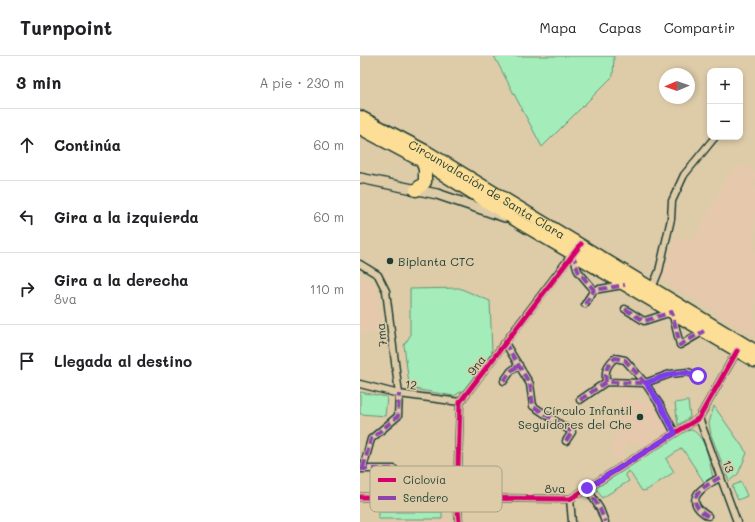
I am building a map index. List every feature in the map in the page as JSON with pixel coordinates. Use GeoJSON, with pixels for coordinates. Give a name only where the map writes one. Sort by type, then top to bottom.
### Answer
{"type":"FeatureCollection","features":[{"type":"Feature","properties":{"kind":"highway","name":"Circunvalación de Santa Clara"},"geometry":{"type":"LineString","coordinates":[[360,117],[425,151],[581,244],[755,351]]}},
{"type":"Feature","properties":{"kind":"highway","name":"Circunvalación de Santa Clara"},"geometry":{"type":"LineString","coordinates":[[360,128],[422,161],[519,222],[755,361]]}},
{"type":"Feature","properties":{"kind":"highway"},"geometry":{"type":"LineString","coordinates":[[416,190],[425,182],[426,169],[422,161]]}},
{"type":"Feature","properties":{"kind":"street"},"geometry":{"type":"LineString","coordinates":[[652,288],[659,271],[671,219],[672,201],[684,175],[713,140]]}},
{"type":"Feature","properties":{"kind":"street"},"geometry":{"type":"LineString","coordinates":[[360,178],[437,194],[519,222]]}},
{"type":"Feature","properties":{"kind":"street","name":"9na"},"geometry":{"type":"LineString","coordinates":[[460,402],[581,244]]}},
{"type":"Feature","properties":{"kind":"street"},"geometry":{"type":"LineString","coordinates":[[573,254],[578,271],[594,290]]}},
{"type":"Feature","properties":{"kind":"street","name":"7ma"},"geometry":{"type":"LineString","coordinates":[[360,264],[378,275],[386,291],[398,394],[398,416],[371,439],[361,469]]}},
{"type":"Feature","properties":{"kind":"street"},"geometry":{"type":"LineString","coordinates":[[585,304],[594,290],[625,285]]}},
{"type":"Feature","properties":{"kind":"street"},"geometry":{"type":"LineString","coordinates":[[625,309],[644,320],[672,312],[680,345],[704,331]]}},
{"type":"Feature","properties":{"kind":"street"},"geometry":{"type":"LineString","coordinates":[[505,343],[530,384],[533,406],[572,432],[566,441]]}},
{"type":"Feature","properties":{"kind":"street","name":"8va"},"geometry":{"type":"LineString","coordinates":[[502,498],[570,499],[699,418],[737,351]]}},
{"type":"Feature","properties":{"kind":"street"},"geometry":{"type":"LineString","coordinates":[[606,382],[605,372],[608,365],[615,358],[625,360],[646,383],[660,404],[675,433]]}},
{"type":"Feature","properties":{"kind":"street"},"geometry":{"type":"LineString","coordinates":[[504,381],[511,371],[519,365]]}},
{"type":"Feature","properties":{"kind":"street"},"geometry":{"type":"LineString","coordinates":[[580,400],[606,382],[646,383],[670,374],[688,372],[698,376]]}},
{"type":"Feature","properties":{"kind":"street","name":"12"},"geometry":{"type":"LineString","coordinates":[[360,384],[398,394],[460,402]]}},
{"type":"Feature","properties":{"kind":"street"},"geometry":{"type":"LineString","coordinates":[[458,466],[460,402]]}},
{"type":"Feature","properties":{"kind":"street","name":"13"},"geometry":{"type":"LineString","coordinates":[[699,418],[738,522]]}},
{"type":"Feature","properties":{"kind":"street"},"geometry":{"type":"LineString","coordinates":[[708,516],[696,508],[694,504],[696,498],[707,485],[721,477]]}},
{"type":"Feature","properties":{"kind":"street"},"geometry":{"type":"LineString","coordinates":[[587,488],[600,509],[605,522]]}},
{"type":"Feature","properties":{"kind":"street"},"geometry":{"type":"LineString","coordinates":[[570,499],[572,522]]}},
{"type":"Feature","properties":{"kind":"street"},"geometry":{"type":"LineString","coordinates":[[458,512],[459,522]]}},
{"type":"Feature","properties":{"kind":"shaded area"},"geometry":{"type":"Polygon","coordinates":[[[742,163],[755,173],[755,336],[661,278],[676,238],[693,241],[725,180],[742,163]]]}},
{"type":"Feature","properties":{"kind":"shaded area"},"geometry":{"type":"Polygon","coordinates":[[[360,278],[367,278],[376,286],[380,333],[360,334],[360,278]]]}},
{"type":"Feature","properties":{"kind":"shaded area","name":"Círculo Infantil Seguidores del Che"},"geometry":{"type":"Polygon","coordinates":[[[622,397],[654,404],[670,430],[646,445],[626,441],[622,459],[618,462],[611,451],[622,397]]]}},
{"type":"Feature","properties":{"kind":"shaded area"},"geometry":{"type":"Polygon","coordinates":[[[387,519],[451,519],[452,522],[387,522],[387,519]]]}},
{"type":"Feature","properties":{"kind":"green space"},"geometry":{"type":"Polygon","coordinates":[[[494,56],[614,56],[613,76],[542,147],[494,56]]]}},
{"type":"Feature","properties":{"kind":"green space"},"geometry":{"type":"Polygon","coordinates":[[[459,288],[490,301],[492,353],[464,390],[454,396],[414,389],[409,384],[404,345],[410,336],[410,289],[459,288]]]}},
{"type":"Feature","properties":{"kind":"green space"},"geometry":{"type":"Polygon","coordinates":[[[360,392],[387,397],[385,416],[360,414],[360,392]]]}},
{"type":"Feature","properties":{"kind":"green space"},"geometry":{"type":"Polygon","coordinates":[[[688,401],[690,417],[678,425],[675,403],[688,401]]]}},
{"type":"Feature","properties":{"kind":"green space"},"geometry":{"type":"Polygon","coordinates":[[[714,406],[747,453],[738,474],[729,481],[711,435],[709,423],[714,406]]]}},
{"type":"Feature","properties":{"kind":"green space"},"geometry":{"type":"Polygon","coordinates":[[[692,430],[704,444],[709,458],[713,478],[704,482],[682,448],[666,459],[674,472],[647,490],[642,491],[629,471],[625,474],[629,481],[602,498],[596,488],[685,431],[692,430]]]}},
{"type":"Feature","properties":{"kind":"green space"},"geometry":{"type":"Polygon","coordinates":[[[741,482],[747,496],[738,500],[732,486],[741,482]]]}},
{"type":"Feature","properties":{"kind":"green space"},"geometry":{"type":"Polygon","coordinates":[[[378,512],[442,512],[442,519],[378,519],[378,512]]]}},
{"type":"Feature","properties":{"kind":"marked path"},"geometry":{"type":"LineString","coordinates":[[573,254],[578,271],[594,290],[625,285]]}},
{"type":"Feature","properties":{"kind":"marked path"},"geometry":{"type":"LineString","coordinates":[[585,304],[594,290]]}},
{"type":"Feature","properties":{"kind":"marked path"},"geometry":{"type":"LineString","coordinates":[[625,309],[644,321],[672,312],[680,345],[704,331]]}},
{"type":"Feature","properties":{"kind":"marked path"},"geometry":{"type":"LineString","coordinates":[[505,343],[530,384],[533,406],[572,432],[566,441]]}},
{"type":"Feature","properties":{"kind":"marked path"},"geometry":{"type":"LineString","coordinates":[[606,382],[607,369],[612,361],[615,358],[625,360],[645,383],[660,405],[675,433]]}},
{"type":"Feature","properties":{"kind":"marked path"},"geometry":{"type":"LineString","coordinates":[[504,381],[511,371],[519,365]]}},
{"type":"Feature","properties":{"kind":"marked path"},"geometry":{"type":"LineString","coordinates":[[580,400],[606,382],[645,383],[670,374],[688,372],[698,376]]}},
{"type":"Feature","properties":{"kind":"marked path"},"geometry":{"type":"LineString","coordinates":[[363,468],[371,439],[398,416],[399,394]]}},
{"type":"Feature","properties":{"kind":"marked path"},"geometry":{"type":"LineString","coordinates":[[360,469],[370,469]]}},
{"type":"Feature","properties":{"kind":"marked path"},"geometry":{"type":"LineString","coordinates":[[708,516],[696,505],[695,499],[701,490],[721,477]]}},
{"type":"Feature","properties":{"kind":"marked path"},"geometry":{"type":"LineString","coordinates":[[587,488],[600,509],[605,522]]}},
{"type":"Feature","properties":{"kind":"cycle path"},"geometry":{"type":"LineString","coordinates":[[458,466],[460,402],[581,244]]}},
{"type":"Feature","properties":{"kind":"cycle path"},"geometry":{"type":"LineString","coordinates":[[502,498],[570,499],[699,418],[737,351]]}},
{"type":"Feature","properties":{"kind":"cycle path"},"geometry":{"type":"LineString","coordinates":[[360,497],[370,497]]}},
{"type":"Feature","properties":{"kind":"cycle path"},"geometry":{"type":"LineString","coordinates":[[458,512],[459,522]]}},
{"type":"Feature","properties":{"kind":"place","name":"Biplanta CTC"},"geometry":{"type":"Point","coordinates":[390,261]}},
{"type":"Feature","properties":{"kind":"place","name":"Círculo Infantil Seguidores del Che"},"geometry":{"type":"Point","coordinates":[640,417]}},
{"type":"Feature","properties":{"kind":"route"},"geometry":{"type":"LineString","coordinates":[[587,488],[675,433],[660,404],[646,383],[670,374],[688,372],[698,376]]}}]}
